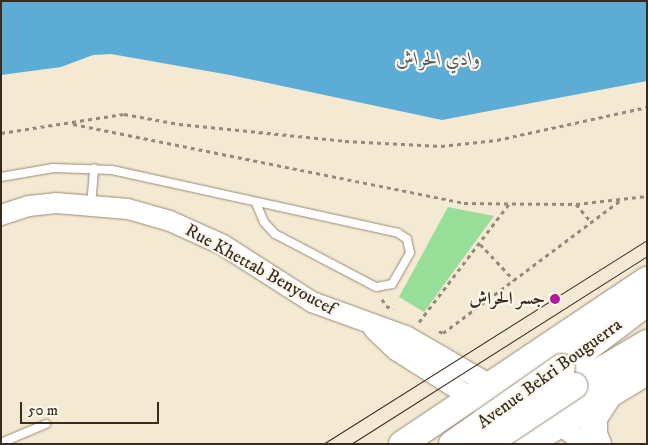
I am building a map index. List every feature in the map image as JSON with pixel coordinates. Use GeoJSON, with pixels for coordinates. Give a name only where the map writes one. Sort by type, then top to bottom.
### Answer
{"type":"FeatureCollection","features":[{"type":"Feature","properties":{"kind":"highway","name":"Avenue Bekri Bouguerra"},"geometry":{"type":"LineString","coordinates":[[487,444],[568,377],[640,292]]}},
{"type":"Feature","properties":{"kind":"highway"},"geometry":{"type":"LineString","coordinates":[[402,444],[640,292]]}},
{"type":"Feature","properties":{"kind":"highway","name":"Avenue Bekri Bouguerra"},"geometry":{"type":"LineString","coordinates":[[452,444],[568,377],[647,343]]}},
{"type":"Feature","properties":{"kind":"highway"},"geometry":{"type":"LineString","coordinates":[[487,391],[498,398],[500,406],[544,437],[612,390],[647,372]]}},
{"type":"Feature","properties":{"kind":"highway"},"geometry":{"type":"LineString","coordinates":[[598,444],[594,434],[594,418],[612,390]]}},
{"type":"Feature","properties":{"kind":"main road","name":"Rue Khettab Benyoucef"},"geometry":{"type":"LineString","coordinates":[[1,215],[29,206],[91,205],[128,209],[170,221],[223,245],[312,302],[427,346],[487,391]]}},
{"type":"Feature","properties":{"kind":"main road"},"geometry":{"type":"LineString","coordinates":[[544,437],[587,444]]}},
{"type":"Feature","properties":{"kind":"lane"},"geometry":{"type":"LineString","coordinates":[[1,177],[53,168],[94,168],[256,203],[403,235],[410,243],[410,253],[392,284],[376,287],[274,234],[264,222],[256,203]]}},
{"type":"Feature","properties":{"kind":"lane"},"geometry":{"type":"LineString","coordinates":[[91,205],[94,168]]}},
{"type":"Feature","properties":{"kind":"lane"},"geometry":{"type":"LineString","coordinates":[[1,443],[46,424]]}},
{"type":"Feature","properties":{"kind":"path"},"geometry":{"type":"LineString","coordinates":[[1,133],[73,124],[106,114],[124,114],[178,124],[291,136],[389,145],[441,146],[497,140],[647,107]]}},
{"type":"Feature","properties":{"kind":"path"},"geometry":{"type":"LineString","coordinates":[[73,124],[464,203],[576,204],[647,196]]}},
{"type":"Feature","properties":{"kind":"path"},"geometry":{"type":"LineString","coordinates":[[435,329],[443,333],[621,200]]}},
{"type":"Feature","properties":{"kind":"path"},"geometry":{"type":"LineString","coordinates":[[419,322],[509,204]]}},
{"type":"Feature","properties":{"kind":"path"},"geometry":{"type":"LineString","coordinates":[[576,204],[591,222]]}},
{"type":"Feature","properties":{"kind":"path"},"geometry":{"type":"LineString","coordinates":[[480,244],[514,280]]}},
{"type":"Feature","properties":{"kind":"path"},"geometry":{"type":"LineString","coordinates":[[376,287],[386,306],[402,314]]}},
{"type":"Feature","properties":{"kind":"path"},"geometry":{"type":"LineString","coordinates":[[411,318],[427,326]]}},
{"type":"Feature","properties":{"kind":"green space"},"geometry":{"type":"Polygon","coordinates":[[[448,207],[494,216],[424,312],[399,297],[448,207]]]}},
{"type":"Feature","properties":{"kind":"water","name":"وادي الحراش"},"geometry":{"type":"Polygon","coordinates":[[[1,1],[647,1],[647,81],[442,120],[230,75],[111,54],[93,55],[61,67],[1,75],[1,1]]]}},
{"type":"Feature","properties":{"kind":"tram line"},"geometry":{"type":"LineString","coordinates":[[323,444],[647,240]]}},
{"type":"Feature","properties":{"kind":"tram line"},"geometry":{"type":"LineString","coordinates":[[351,444],[647,256]]}},
{"type":"Feature","properties":{"kind":"place","name":"جسر الحراش"},"geometry":{"type":"Point","coordinates":[555,299]}}]}
